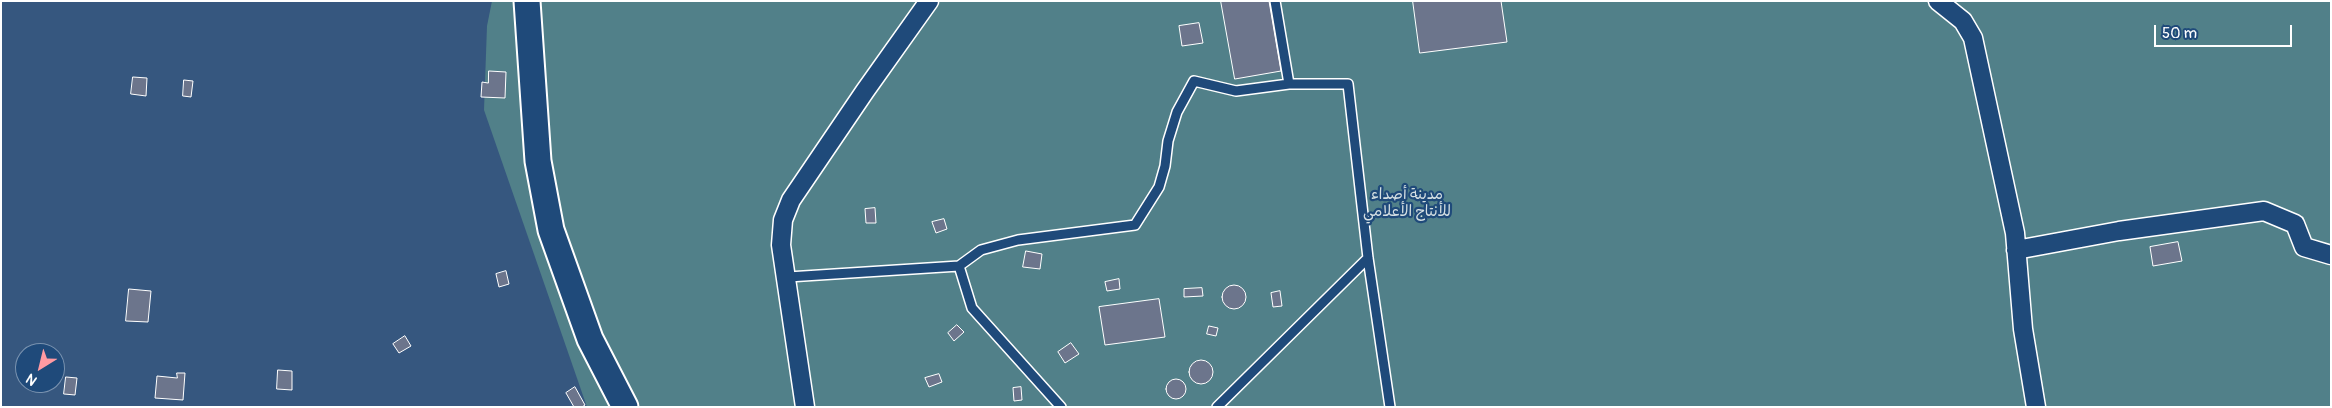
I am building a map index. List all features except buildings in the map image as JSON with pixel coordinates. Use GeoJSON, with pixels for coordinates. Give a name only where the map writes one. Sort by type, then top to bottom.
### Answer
{"type":"FeatureCollection","features":[{"type":"Feature","properties":{"kind":"main road"},"geometry":{"type":"LineString","coordinates":[[528,1],[538,161],[551,230],[590,339],[626,407]]}},
{"type":"Feature","properties":{"kind":"street"},"geometry":{"type":"LineString","coordinates":[[804,407],[788,277],[781,245],[782,220],[791,200],[929,1]]}},
{"type":"Feature","properties":{"kind":"street"},"geometry":{"type":"LineString","coordinates":[[1938,1],[1963,21],[1973,38],[2015,233],[2023,329],[2036,407]]}},
{"type":"Feature","properties":{"kind":"street"},"geometry":{"type":"LineString","coordinates":[[2016,250],[2119,231],[2264,211],[2295,224],[2304,247],[2331,255]]}},
{"type":"Feature","properties":{"kind":"lane"},"geometry":{"type":"LineString","coordinates":[[1275,1],[1289,84]]}},
{"type":"Feature","properties":{"kind":"lane"},"geometry":{"type":"LineString","coordinates":[[788,277],[959,266],[981,250],[1018,240],[1135,225],[1158,187],[1165,166],[1168,141],[1173,126],[1194,81],[1236,91],[1289,84],[1348,84],[1368,258],[1390,407]]}},
{"type":"Feature","properties":{"kind":"lane"},"geometry":{"type":"LineString","coordinates":[[1217,407],[1368,258]]}},
{"type":"Feature","properties":{"kind":"lane"},"geometry":{"type":"LineString","coordinates":[[959,266],[972,308],[1061,407]]}},
{"type":"Feature","properties":{"kind":"green space","name":"مدينة أصداء للأنتاج الأعلامي"},"geometry":{"type":"Polygon","coordinates":[[[492,1],[2331,1],[2331,407],[587,407],[484,110],[487,26],[492,1]]]}}]}
